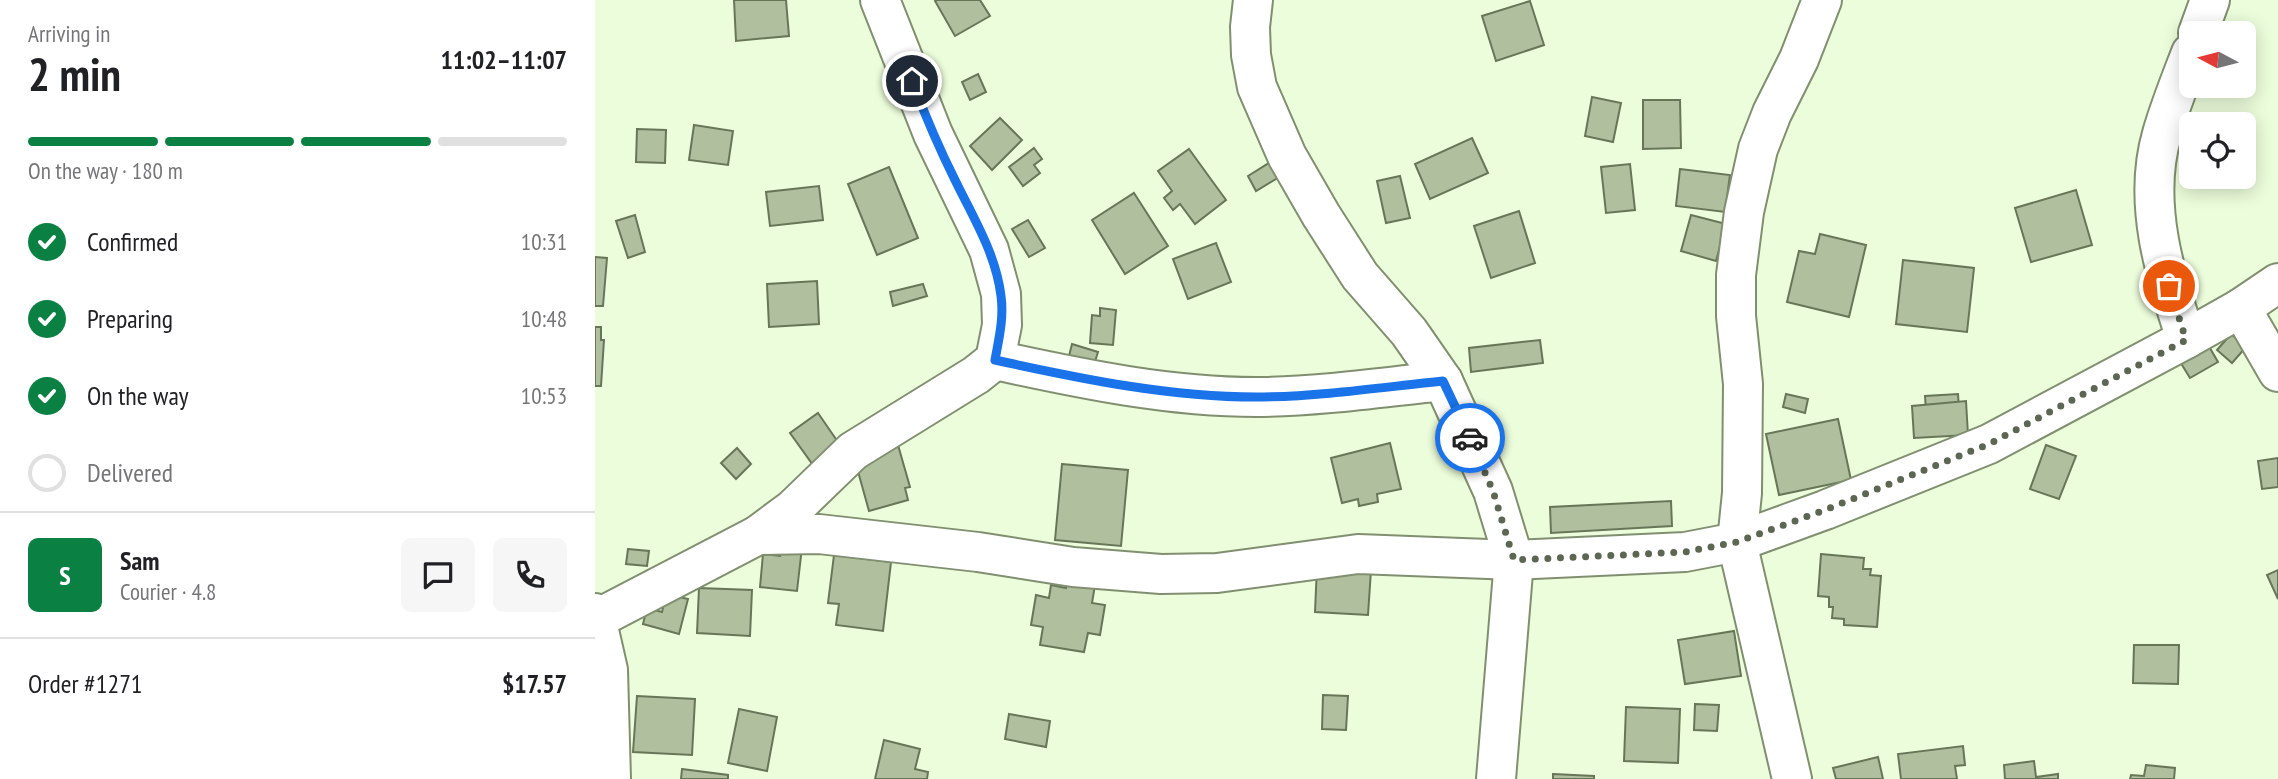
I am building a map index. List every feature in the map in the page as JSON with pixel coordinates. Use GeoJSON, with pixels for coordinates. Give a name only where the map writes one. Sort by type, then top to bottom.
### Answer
{"type":"FeatureCollection","features":[{"type":"Feature","properties":{"kind":"street"},"geometry":{"type":"LineString","coordinates":[[611,779],[608,670],[596,618],[758,535],[793,509],[853,451],[976,375],[995,360],[1002,324],[1001,294],[989,250],[933,134],[880,0]]}},
{"type":"Feature","properties":{"kind":"street"},"geometry":{"type":"LineString","coordinates":[[1253,0],[1251,55],[1257,87],[1287,156],[1360,276],[1409,332],[1443,381],[1493,491],[1514,560],[1496,779]]}},
{"type":"Feature","properties":{"kind":"street"},"geometry":{"type":"LineString","coordinates":[[1792,779],[1737,542],[1742,493],[1743,384],[1736,316],[1736,275],[1744,212],[1758,149],[1772,113],[1799,59],[1822,0]]}},
{"type":"Feature","properties":{"kind":"street"},"geometry":{"type":"LineString","coordinates":[[2202,21],[2210,0]]}},
{"type":"Feature","properties":{"kind":"street"},"geometry":{"type":"LineString","coordinates":[[2179,86],[2161,136],[2155,209],[2169,286],[2186,340]]}},
{"type":"Feature","properties":{"kind":"street"},"geometry":{"type":"LineString","coordinates":[[758,535],[819,534],[978,552],[1073,567],[1161,574],[1217,573],[1358,554],[1514,560],[1685,552],[1737,542],[1989,444],[2186,340],[2242,308],[2278,283]]}},
{"type":"Feature","properties":{"kind":"street"},"geometry":{"type":"LineString","coordinates":[[2242,308],[2278,372]]}},
{"type":"Feature","properties":{"kind":"street"},"geometry":{"type":"LineString","coordinates":[[995,360],[1073,376],[1177,392],[1233,396],[1322,393],[1443,381]]}},
{"type":"Feature","properties":{"kind":"building"},"geometry":{"type":"Polygon","coordinates":[[[734,0],[786,0],[789,36],[736,41],[734,0]]]}},
{"type":"Feature","properties":{"kind":"building"},"geometry":{"type":"Polygon","coordinates":[[[980,0],[990,16],[955,36],[935,1],[980,0]]]}},
{"type":"Feature","properties":{"kind":"building"},"geometry":{"type":"Polygon","coordinates":[[[1530,1],[1544,45],[1496,61],[1482,16],[1530,1]]]}},
{"type":"Feature","properties":{"kind":"building"},"geometry":{"type":"Polygon","coordinates":[[[978,74],[986,92],[970,100],[962,82],[978,74]]]}},
{"type":"Feature","properties":{"kind":"building"},"geometry":{"type":"Polygon","coordinates":[[[1592,97],[1621,103],[1613,142],[1585,136],[1592,97]]]}},
{"type":"Feature","properties":{"kind":"building"},"geometry":{"type":"Polygon","coordinates":[[[1643,100],[1680,100],[1681,148],[1643,149],[1643,100]]]}},
{"type":"Feature","properties":{"kind":"building"},"geometry":{"type":"Polygon","coordinates":[[[1000,118],[1022,140],[992,170],[970,146],[1000,118]]]}},
{"type":"Feature","properties":{"kind":"building"},"geometry":{"type":"Polygon","coordinates":[[[694,125],[733,131],[728,165],[689,160],[694,125]]]}},
{"type":"Feature","properties":{"kind":"building"},"geometry":{"type":"Polygon","coordinates":[[[637,129],[666,130],[665,163],[636,162],[637,129]]]}},
{"type":"Feature","properties":{"kind":"building"},"geometry":{"type":"Polygon","coordinates":[[[1472,138],[1488,173],[1430,199],[1415,164],[1472,138]]]}},
{"type":"Feature","properties":{"kind":"building"},"geometry":{"type":"Polygon","coordinates":[[[1034,148],[1042,159],[1034,165],[1040,173],[1023,186],[1009,167],[1034,148]]]}},
{"type":"Feature","properties":{"kind":"building"},"geometry":{"type":"Polygon","coordinates":[[[1189,149],[1226,200],[1195,224],[1180,204],[1173,210],[1164,198],[1172,191],[1158,171],[1189,149]]]}},
{"type":"Feature","properties":{"kind":"building"},"geometry":{"type":"Polygon","coordinates":[[[1272,161],[1281,176],[1256,191],[1248,176],[1272,161]]]}},
{"type":"Feature","properties":{"kind":"building"},"geometry":{"type":"Polygon","coordinates":[[[1630,164],[1635,210],[1606,213],[1601,167],[1630,164]]]}},
{"type":"Feature","properties":{"kind":"building"},"geometry":{"type":"Polygon","coordinates":[[[889,167],[918,238],[877,255],[848,184],[889,167]]]}},
{"type":"Feature","properties":{"kind":"building"},"geometry":{"type":"Polygon","coordinates":[[[1680,169],[1730,175],[1725,212],[1676,206],[1680,169]]]}},
{"type":"Feature","properties":{"kind":"building"},"geometry":{"type":"Polygon","coordinates":[[[1400,176],[1410,218],[1386,223],[1377,181],[1400,176]]]}},
{"type":"Feature","properties":{"kind":"building"},"geometry":{"type":"Polygon","coordinates":[[[819,186],[823,220],[770,226],[766,192],[819,186]]]}},
{"type":"Feature","properties":{"kind":"building"},"geometry":{"type":"Polygon","coordinates":[[[2076,190],[2092,245],[2031,262],[2015,208],[2076,190]]]}},
{"type":"Feature","properties":{"kind":"building"},"geometry":{"type":"Polygon","coordinates":[[[1134,193],[1168,246],[1125,274],[1092,220],[1134,193]]]}},
{"type":"Feature","properties":{"kind":"building"},"geometry":{"type":"Polygon","coordinates":[[[1519,211],[1535,263],[1491,278],[1474,226],[1519,211]]]}},
{"type":"Feature","properties":{"kind":"building"},"geometry":{"type":"Polygon","coordinates":[[[635,215],[645,252],[628,258],[616,221],[635,215]]]}},
{"type":"Feature","properties":{"kind":"building"},"geometry":{"type":"Polygon","coordinates":[[[1691,215],[1726,224],[1716,261],[1681,251],[1691,215]]]}},
{"type":"Feature","properties":{"kind":"building"},"geometry":{"type":"Polygon","coordinates":[[[1028,220],[1045,248],[1029,257],[1012,229],[1028,220]]]}},
{"type":"Feature","properties":{"kind":"building"},"geometry":{"type":"Polygon","coordinates":[[[1820,234],[1866,245],[1849,317],[1787,302],[1799,251],[1815,254],[1820,234]]]}},
{"type":"Feature","properties":{"kind":"building"},"geometry":{"type":"Polygon","coordinates":[[[1216,243],[1231,282],[1188,299],[1173,259],[1216,243]]]}},
{"type":"Feature","properties":{"kind":"building"},"geometry":{"type":"Polygon","coordinates":[[[595,257],[607,258],[603,306],[595,306],[595,257]]]}},
{"type":"Feature","properties":{"kind":"building"},"geometry":{"type":"Polygon","coordinates":[[[1903,260],[1974,268],[1967,332],[1896,324],[1903,260]]]}},
{"type":"Feature","properties":{"kind":"building"},"geometry":{"type":"Polygon","coordinates":[[[817,281],[819,324],[769,327],[767,284],[817,281]]]}},
{"type":"Feature","properties":{"kind":"building"},"geometry":{"type":"Polygon","coordinates":[[[923,284],[927,296],[893,306],[890,292],[923,284]]]}},
{"type":"Feature","properties":{"kind":"building"},"geometry":{"type":"Polygon","coordinates":[[[1100,308],[1116,310],[1113,345],[1090,343],[1092,315],[1100,316],[1100,308]]]}},
{"type":"Feature","properties":{"kind":"building"},"geometry":{"type":"Polygon","coordinates":[[[595,327],[601,327],[601,340],[604,340],[601,386],[595,386],[595,327]]]}},
{"type":"Feature","properties":{"kind":"building"},"geometry":{"type":"Polygon","coordinates":[[[2231,334],[2246,347],[2232,363],[2217,350],[2231,334]]]}},
{"type":"Feature","properties":{"kind":"building"},"geometry":{"type":"Polygon","coordinates":[[[1540,340],[1543,363],[1471,372],[1469,348],[1540,340]]]}},
{"type":"Feature","properties":{"kind":"building"},"geometry":{"type":"Polygon","coordinates":[[[2207,343],[2218,362],[2190,378],[2179,360],[2207,343]]]}},
{"type":"Feature","properties":{"kind":"building"},"geometry":{"type":"Polygon","coordinates":[[[1072,344],[1098,352],[1093,368],[1068,360],[1072,344]]]}},
{"type":"Feature","properties":{"kind":"building"},"geometry":{"type":"Polygon","coordinates":[[[1786,394],[1808,399],[1805,413],[1783,407],[1786,394]]]}},
{"type":"Feature","properties":{"kind":"building"},"geometry":{"type":"Polygon","coordinates":[[[1958,394],[1959,408],[1926,411],[1925,396],[1958,394]]]}},
{"type":"Feature","properties":{"kind":"building"},"geometry":{"type":"Polygon","coordinates":[[[1966,401],[1968,435],[1914,438],[1912,406],[1966,401]]]}},
{"type":"Feature","properties":{"kind":"building"},"geometry":{"type":"Polygon","coordinates":[[[818,413],[840,445],[813,465],[790,433],[818,413]]]}},
{"type":"Feature","properties":{"kind":"building"},"geometry":{"type":"Polygon","coordinates":[[[1838,419],[1851,480],[1779,495],[1766,434],[1838,419]]]}},
{"type":"Feature","properties":{"kind":"building"},"geometry":{"type":"Polygon","coordinates":[[[1390,443],[1401,489],[1377,494],[1378,502],[1359,506],[1358,499],[1342,503],[1331,458],[1390,443]]]}},
{"type":"Feature","properties":{"kind":"building"},"geometry":{"type":"Polygon","coordinates":[[[898,445],[910,487],[905,488],[908,500],[869,511],[854,457],[898,445]]]}},
{"type":"Feature","properties":{"kind":"building"},"geometry":{"type":"Polygon","coordinates":[[[2046,445],[2076,456],[2059,499],[2030,489],[2046,445]]]}},
{"type":"Feature","properties":{"kind":"building"},"geometry":{"type":"Polygon","coordinates":[[[737,448],[751,464],[736,479],[721,463],[737,448]]]}},
{"type":"Feature","properties":{"kind":"building"},"geometry":{"type":"Polygon","coordinates":[[[2278,458],[2278,487],[2262,489],[2258,461],[2278,458]]]}},
{"type":"Feature","properties":{"kind":"building"},"geometry":{"type":"Polygon","coordinates":[[[1062,464],[1128,470],[1121,546],[1055,540],[1062,464]]]}},
{"type":"Feature","properties":{"kind":"building"},"geometry":{"type":"Polygon","coordinates":[[[1671,501],[1672,526],[1551,533],[1550,507],[1671,501]]]}},
{"type":"Feature","properties":{"kind":"building"},"geometry":{"type":"Polygon","coordinates":[[[781,545],[802,547],[797,591],[760,587],[763,554],[780,556],[781,545]]]}},
{"type":"Feature","properties":{"kind":"building"},"geometry":{"type":"Polygon","coordinates":[[[628,549],[649,551],[647,566],[626,564],[628,549]]]}},
{"type":"Feature","properties":{"kind":"building"},"geometry":{"type":"Polygon","coordinates":[[[1821,554],[1864,558],[1863,569],[1871,569],[1870,575],[1881,576],[1877,627],[1844,625],[1844,619],[1832,618],[1833,607],[1829,607],[1829,597],[1818,596],[1821,554]]]}},
{"type":"Feature","properties":{"kind":"building"},"geometry":{"type":"Polygon","coordinates":[[[834,555],[891,562],[883,631],[836,625],[839,604],[828,603],[834,555]]]}},
{"type":"Feature","properties":{"kind":"building"},"geometry":{"type":"Polygon","coordinates":[[[1317,566],[1371,570],[1368,615],[1315,612],[1317,566]]]}},
{"type":"Feature","properties":{"kind":"building"},"geometry":{"type":"Polygon","coordinates":[[[2278,570],[2278,599],[2267,575],[2278,570]]]}},
{"type":"Feature","properties":{"kind":"building"},"geometry":{"type":"Polygon","coordinates":[[[1067,581],[1095,585],[1092,603],[1105,605],[1100,635],[1088,633],[1084,652],[1040,645],[1043,627],[1031,625],[1036,595],[1049,598],[1051,585],[1066,588],[1067,581]]]}},
{"type":"Feature","properties":{"kind":"building"},"geometry":{"type":"Polygon","coordinates":[[[699,588],[752,590],[750,636],[697,633],[699,588]]]}},
{"type":"Feature","properties":{"kind":"building"},"geometry":{"type":"Polygon","coordinates":[[[666,594],[688,599],[679,634],[643,624],[647,608],[662,612],[666,594]]]}},
{"type":"Feature","properties":{"kind":"building"},"geometry":{"type":"Polygon","coordinates":[[[1734,631],[1741,676],[1685,684],[1678,640],[1734,631]]]}},
{"type":"Feature","properties":{"kind":"building"},"geometry":{"type":"Polygon","coordinates":[[[2134,645],[2179,645],[2178,684],[2133,683],[2134,645]]]}},
{"type":"Feature","properties":{"kind":"building"},"geometry":{"type":"Polygon","coordinates":[[[1323,695],[1348,696],[1346,730],[1322,729],[1323,695]]]}},
{"type":"Feature","properties":{"kind":"building"},"geometry":{"type":"Polygon","coordinates":[[[637,696],[695,699],[692,755],[633,752],[637,696]]]}},
{"type":"Feature","properties":{"kind":"building"},"geometry":{"type":"Polygon","coordinates":[[[1695,704],[1719,705],[1717,731],[1694,730],[1695,704]]]}},
{"type":"Feature","properties":{"kind":"building"},"geometry":{"type":"Polygon","coordinates":[[[1626,707],[1680,709],[1678,763],[1624,761],[1626,707]]]}},
{"type":"Feature","properties":{"kind":"building"},"geometry":{"type":"Polygon","coordinates":[[[739,709],[777,717],[767,771],[728,763],[739,709]]]}},
{"type":"Feature","properties":{"kind":"building"},"geometry":{"type":"Polygon","coordinates":[[[1009,714],[1050,721],[1046,747],[1005,739],[1009,714]]]}},
{"type":"Feature","properties":{"kind":"building"},"geometry":{"type":"Polygon","coordinates":[[[884,740],[920,749],[915,769],[928,772],[927,779],[875,779],[884,740]]]}},
{"type":"Feature","properties":{"kind":"building"},"geometry":{"type":"Polygon","coordinates":[[[1963,746],[1965,765],[1955,766],[1957,779],[1901,779],[1898,754],[1963,746]]]}},
{"type":"Feature","properties":{"kind":"building"},"geometry":{"type":"Polygon","coordinates":[[[1878,757],[1883,779],[1836,779],[1833,768],[1878,757]]]}},
{"type":"Feature","properties":{"kind":"building"},"geometry":{"type":"Polygon","coordinates":[[[2034,761],[2036,777],[2058,774],[2058,779],[2005,779],[2004,765],[2034,761]]]}},
{"type":"Feature","properties":{"kind":"building"},"geometry":{"type":"Polygon","coordinates":[[[2146,765],[2175,768],[2174,779],[2130,779],[2131,775],[2144,776],[2146,765]]]}},
{"type":"Feature","properties":{"kind":"building"},"geometry":{"type":"Polygon","coordinates":[[[682,769],[728,775],[728,779],[681,779],[682,769]]]}},
{"type":"Feature","properties":{"kind":"building"},"geometry":{"type":"Polygon","coordinates":[[[1553,774],[1594,776],[1594,779],[1553,779],[1553,774]]]}},
{"type":"Feature","properties":{"kind":"way so far"},"geometry":{"type":"LineString","coordinates":[[1470,438],[1493,491],[1514,560],[1685,552],[1737,542],[1989,444],[2186,340],[2169,286]]}},
{"type":"Feature","properties":{"kind":"route"},"geometry":{"type":"LineString","coordinates":[[912,81],[933,134],[989,250],[1001,294],[1002,309],[995,360],[1073,376],[1177,392],[1233,396],[1322,393],[1443,381],[1470,438]]}}]}
